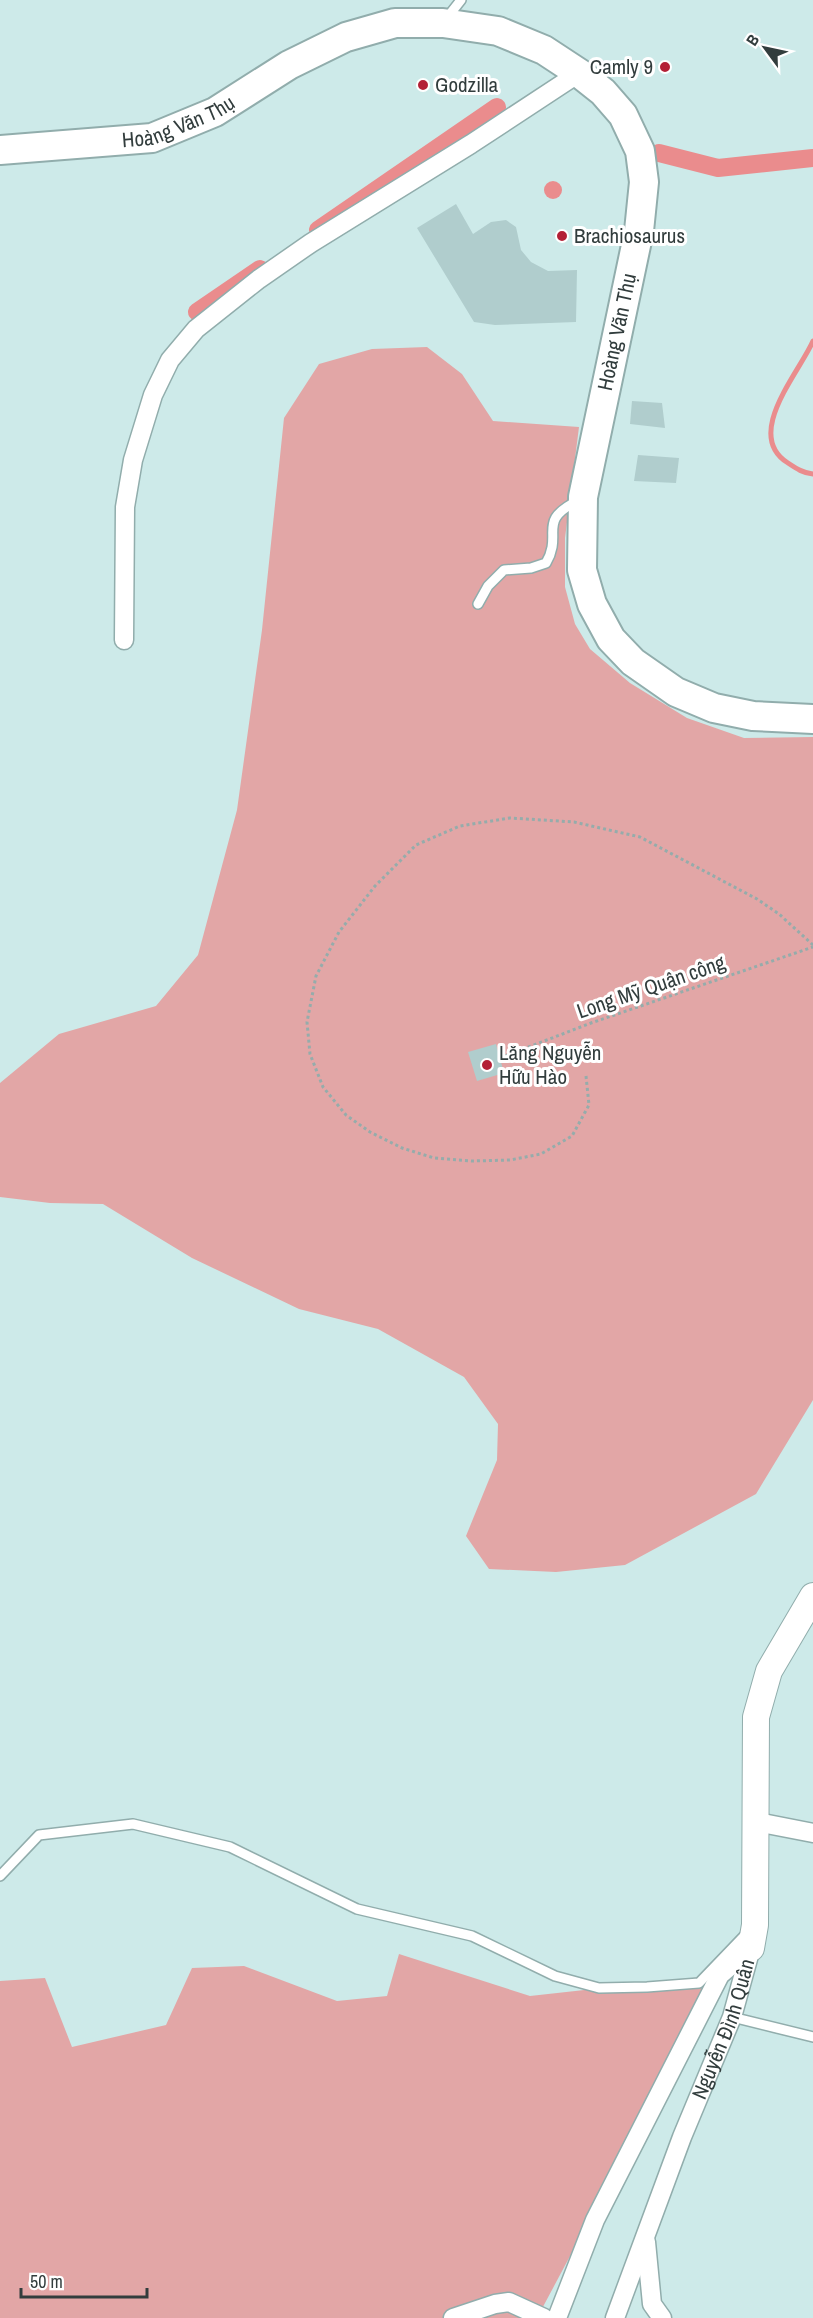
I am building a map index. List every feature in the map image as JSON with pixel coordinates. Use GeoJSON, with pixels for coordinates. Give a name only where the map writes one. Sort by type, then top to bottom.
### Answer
{"type":"FeatureCollection","features":[{"type":"Feature","properties":{"kind":"main road","name":"Hoàng Văn Thụ"},"geometry":{"type":"LineString","coordinates":[[0,150],[152,138],[215,112],[289,66],[346,38],[395,23],[443,22],[498,32],[544,50],[579,73],[603,92],[623,115],[640,151],[644,182],[639,231],[583,497],[582,570],[592,604],[611,639],[633,663],[676,692],[714,708],[753,716],[813,719]]}},
{"type":"Feature","properties":{"kind":"street"},"geometry":{"type":"LineString","coordinates":[[124,640],[125,507],[136,449],[153,395],[170,360],[196,329],[259,279],[311,243],[471,144],[579,73]]}},
{"type":"Feature","properties":{"kind":"street","name":"Nguyễn Đình Quân"},"geometry":{"type":"LineString","coordinates":[[615,2318],[682,2137],[732,2017],[753,1936],[757,1822],[756,1717],[769,1671],[813,1596]]}},
{"type":"Feature","properties":{"kind":"street"},"geometry":{"type":"LineString","coordinates":[[757,1822],[813,1833]]}},
{"type":"Feature","properties":{"kind":"street"},"geometry":{"type":"LineString","coordinates":[[557,2318],[595,2220],[720,1975],[753,1936]]}},
{"type":"Feature","properties":{"kind":"street"},"geometry":{"type":"LineString","coordinates":[[645,2241],[652,2304],[662,2318]]}},
{"type":"Feature","properties":{"kind":"street"},"geometry":{"type":"LineString","coordinates":[[453,2318],[495,2304],[509,2302],[544,2318]]}},
{"type":"Feature","properties":{"kind":"lane"},"geometry":{"type":"LineString","coordinates":[[443,22],[461,0]]}},
{"type":"Feature","properties":{"kind":"lane"},"geometry":{"type":"LineString","coordinates":[[478,604],[488,586],[504,570],[531,568],[546,563],[553,552],[552,530],[555,516],[563,508],[583,497]]}},
{"type":"Feature","properties":{"kind":"lane"},"geometry":{"type":"LineString","coordinates":[[0,1876],[39,1835],[133,1824],[230,1847],[357,1909],[472,1936],[555,1976],[598,1988],[647,1988],[699,1983],[753,1936]]}},
{"type":"Feature","properties":{"kind":"lane"},"geometry":{"type":"LineString","coordinates":[[732,2017],[813,2037]]}},
{"type":"Feature","properties":{"kind":"path"},"geometry":{"type":"LineString","coordinates":[[586,1076],[589,1105],[572,1137],[541,1154],[510,1160],[472,1161],[434,1158],[402,1148],[370,1132],[346,1115],[323,1086],[310,1054],[307,1022],[316,976],[339,932],[375,886],[416,845],[460,826],[510,818],[574,822],[640,837],[757,899],[779,914],[813,946]]}},
{"type":"Feature","properties":{"kind":"path","name":"Long Mỹ Quận công"},"geometry":{"type":"LineString","coordinates":[[500,1058],[591,1023],[813,946]]}},
{"type":"Feature","properties":{"kind":"shaded area"},"geometry":{"type":"Polygon","coordinates":[[[553,181],[559,184],[562,190],[559,196],[553,199],[547,196],[544,190],[547,184],[553,181]]]}},
{"type":"Feature","properties":{"kind":"shaded area"},"geometry":{"type":"Polygon","coordinates":[[[427,347],[462,374],[493,421],[579,427],[565,538],[565,587],[575,624],[590,649],[630,683],[687,718],[744,738],[813,737],[813,1400],[756,1494],[625,1565],[556,1572],[489,1569],[466,1536],[497,1460],[498,1424],[464,1377],[378,1329],[299,1309],[192,1258],[103,1204],[50,1203],[0,1197],[0,1083],[59,1034],[156,1006],[198,955],[237,810],[262,630],[284,418],[319,364],[372,349],[427,347]]]}},
{"type":"Feature","properties":{"kind":"shaded area"},"geometry":{"type":"Polygon","coordinates":[[[399,1954],[530,1996],[720,1975],[537,2318],[0,2318],[0,1981],[45,1978],[72,2047],[166,2025],[192,1968],[244,1966],[337,2001],[387,1996],[399,1954]]]}},
{"type":"Feature","properties":{"kind":"building"},"geometry":{"type":"Polygon","coordinates":[[[456,204],[473,234],[491,222],[506,220],[516,227],[521,250],[531,262],[548,271],[577,270],[576,322],[495,325],[474,322],[417,228],[456,204]]]}},
{"type":"Feature","properties":{"kind":"building"},"geometry":{"type":"Polygon","coordinates":[[[632,401],[662,403],[665,428],[630,424],[632,401]]]}},
{"type":"Feature","properties":{"kind":"building"},"geometry":{"type":"Polygon","coordinates":[[[638,455],[679,458],[676,483],[634,481],[638,455]]]}},
{"type":"Feature","properties":{"kind":"building","name":"Lăng Nguyễn Hữu Hào"},"geometry":{"type":"Polygon","coordinates":[[[496,1044],[504,1073],[477,1081],[468,1052],[496,1044]]]}},
{"type":"Feature","properties":{"kind":"waterway"},"geometry":{"type":"LineString","coordinates":[[318,230],[497,107]]}},
{"type":"Feature","properties":{"kind":"waterway"},"geometry":{"type":"LineString","coordinates":[[659,153],[718,168],[813,158]]}},
{"type":"Feature","properties":{"kind":"waterway"},"geometry":{"type":"LineString","coordinates":[[197,312],[260,269]]}},
{"type":"Feature","properties":{"kind":"waterway"},"geometry":{"type":"LineString","coordinates":[[813,341],[778,404],[772,421],[771,437],[776,451],[788,463],[806,473],[813,474]]}},
{"type":"Feature","properties":{"kind":"place","name":"Camly 9"},"geometry":{"type":"Point","coordinates":[665,67]}},
{"type":"Feature","properties":{"kind":"place","name":"Godzilla"},"geometry":{"type":"Point","coordinates":[423,85]}},
{"type":"Feature","properties":{"kind":"place","name":"Brachiosaurus"},"geometry":{"type":"Point","coordinates":[562,236]}},
{"type":"Feature","properties":{"kind":"place","name":"Lăng Nguyễn Hữu Hào"},"geometry":{"type":"Point","coordinates":[487,1065]}}]}
